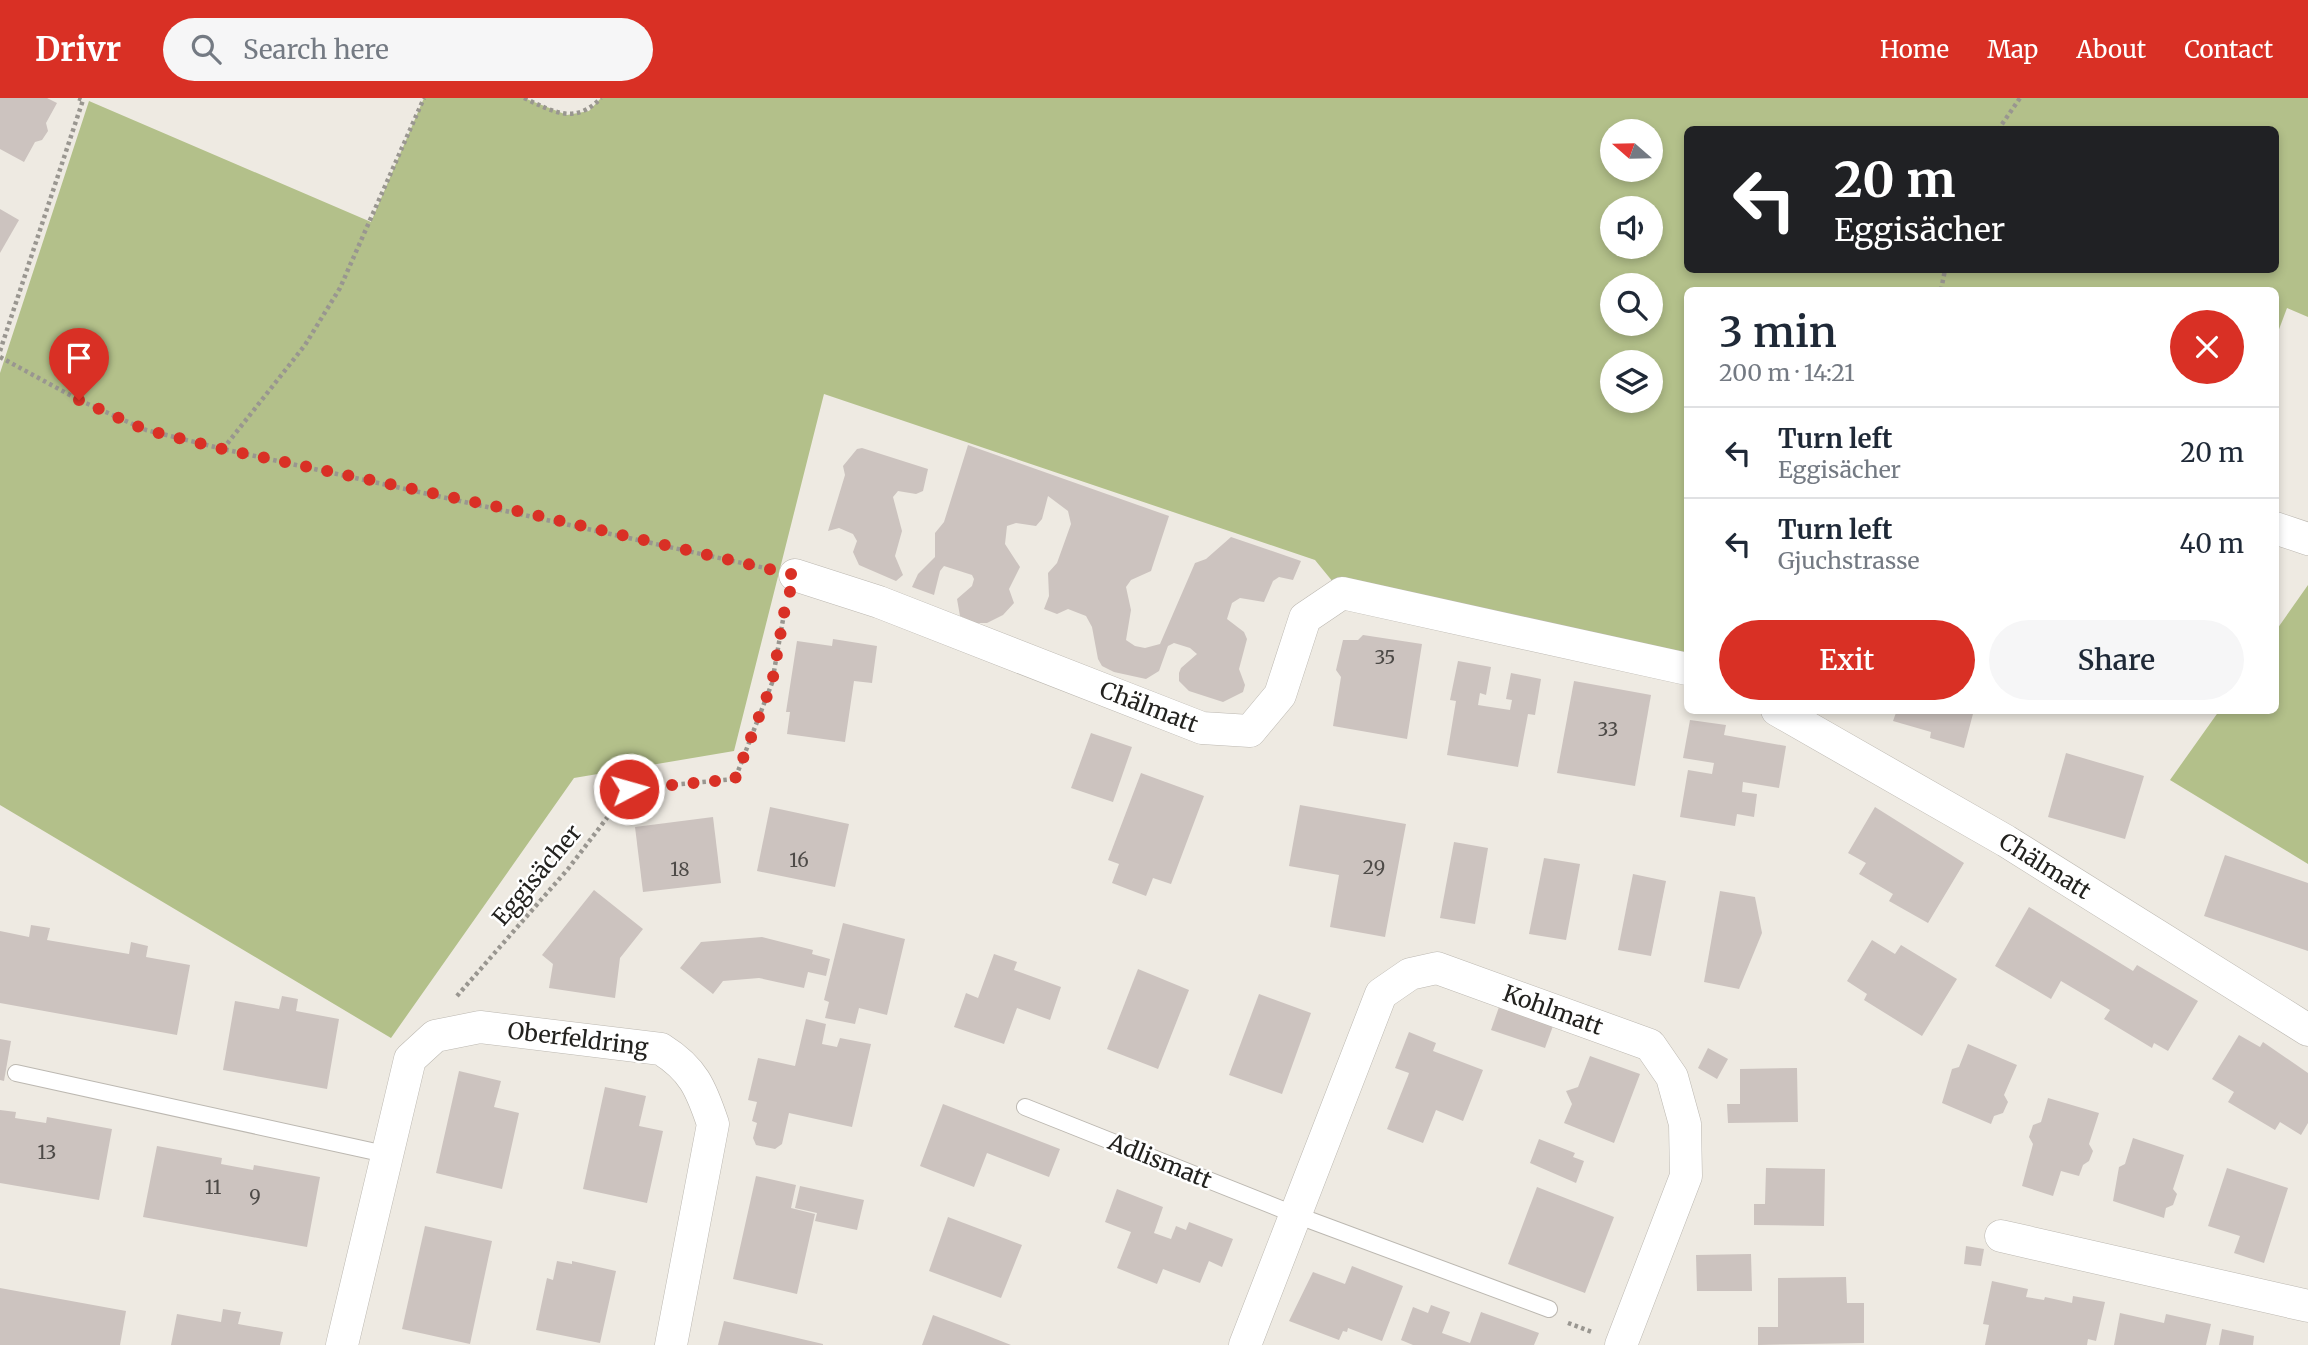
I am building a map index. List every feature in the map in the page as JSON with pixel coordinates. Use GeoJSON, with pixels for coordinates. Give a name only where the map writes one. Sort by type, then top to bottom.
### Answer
{"type":"FeatureCollection","features":[{"type":"Feature","properties":{"kind":"street"},"geometry":{"type":"LineString","coordinates":[[2279,529],[2308,539]]}},
{"type":"Feature","properties":{"kind":"street","name":"Chälmatt"},"geometry":{"type":"LineString","coordinates":[[795,575],[879,602],[1202,728],[1250,731],[1280,695],[1305,618],[1342,593],[1684,668]]}},
{"type":"Feature","properties":{"kind":"street","name":"Chälmatt"},"geometry":{"type":"LineString","coordinates":[[1784,714],[2014,846],[2308,1030]]}},
{"type":"Feature","properties":{"kind":"street","name":"Kohlmatt"},"geometry":{"type":"LineString","coordinates":[[1296,1216],[1381,994],[1410,974],[1437,968],[1650,1045],[1672,1077],[1685,1125],[1686,1176],[1621,1344]]}},
{"type":"Feature","properties":{"kind":"street","name":"Oberfeldring"},"geometry":{"type":"LineString","coordinates":[[435,1036],[480,1027],[580,1037],[661,1049],[683,1063],[701,1090],[713,1124],[671,1345]]}},
{"type":"Feature","properties":{"kind":"street"},"geometry":{"type":"LineString","coordinates":[[342,1345],[385,1154],[410,1059],[435,1036]]}},
{"type":"Feature","properties":{"kind":"street"},"geometry":{"type":"LineString","coordinates":[[1245,1345],[1296,1216]]}},
{"type":"Feature","properties":{"kind":"street"},"geometry":{"type":"LineString","coordinates":[[2001,1236],[2308,1306]]}},
{"type":"Feature","properties":{"kind":"lane"},"geometry":{"type":"LineString","coordinates":[[16,1073],[385,1154]]}},
{"type":"Feature","properties":{"kind":"lane","name":"Adlismatt"},"geometry":{"type":"LineString","coordinates":[[1025,1107],[1296,1216],[1549,1309]]}},
{"type":"Feature","properties":{"kind":"path"},"geometry":{"type":"LineString","coordinates":[[0,351],[83,100],[78,98]]}},
{"type":"Feature","properties":{"kind":"path"},"geometry":{"type":"LineString","coordinates":[[223,449],[304,345],[340,288],[425,98]]}},
{"type":"Feature","properties":{"kind":"path"},"geometry":{"type":"LineString","coordinates":[[524,98],[567,115],[589,111],[601,98]]}},
{"type":"Feature","properties":{"kind":"path"},"geometry":{"type":"LineString","coordinates":[[2001,126],[2020,98]]}},
{"type":"Feature","properties":{"kind":"path"},"geometry":{"type":"LineString","coordinates":[[0,358],[79,400],[146,430],[795,575]]}},
{"type":"Feature","properties":{"kind":"path","name":"Eggisächer"},"geometry":{"type":"LineString","coordinates":[[435,1036],[438,1017],[568,869],[629,789],[735,779],[772,683],[785,608],[795,575]]}},
{"type":"Feature","properties":{"kind":"path"},"geometry":{"type":"LineString","coordinates":[[1549,1309],[1552,1317],[1621,1344]]}},
{"type":"Feature","properties":{"kind":"green space"},"geometry":{"type":"Polygon","coordinates":[[[424,98],[524,98],[567,115],[589,111],[601,98],[2308,98],[2308,317],[2287,308],[2279,329],[2279,287],[1684,287],[1684,668],[1342,593],[1315,560],[824,394],[734,751],[574,778],[391,1038],[0,805],[0,373],[89,101],[371,222],[424,98]]]}},
{"type":"Feature","properties":{"kind":"green space"},"geometry":{"type":"Polygon","coordinates":[[[2308,585],[2308,864],[2170,780],[2217,714],[2279,714],[2279,626],[2308,585]]]}},
{"type":"Feature","properties":{"kind":"building"},"geometry":{"type":"Polygon","coordinates":[[[0,98],[47,98],[57,103],[46,123],[48,131],[42,140],[35,142],[24,162],[0,149],[0,98]]]}},
{"type":"Feature","properties":{"kind":"building"},"geometry":{"type":"Polygon","coordinates":[[[0,209],[19,220],[0,253],[0,209]]]}},
{"type":"Feature","properties":{"kind":"building"},"geometry":{"type":"Polygon","coordinates":[[[968,445],[1169,516],[1151,571],[1131,580],[1126,587],[1131,610],[1126,640],[1135,646],[1145,648],[1160,644],[1195,563],[1206,559],[1231,537],[1301,561],[1293,580],[1279,577],[1273,581],[1264,602],[1240,598],[1232,603],[1227,619],[1244,632],[1247,639],[1239,669],[1245,685],[1243,692],[1223,702],[1189,691],[1179,681],[1179,673],[1197,654],[1190,648],[1174,643],[1168,646],[1159,671],[1146,679],[1114,672],[1102,666],[1098,659],[1092,627],[1086,616],[1068,609],[1057,614],[1044,609],[1049,596],[1048,573],[1057,563],[1071,524],[1068,511],[1048,496],[1042,519],[1036,526],[1016,523],[1007,526],[1005,544],[1020,567],[1009,589],[1014,603],[1003,615],[987,623],[976,623],[960,616],[957,599],[972,586],[974,579],[972,575],[944,566],[940,571],[934,595],[912,587],[918,574],[935,557],[935,533],[944,522],[968,445]]]}},
{"type":"Feature","properties":{"kind":"building"},"geometry":{"type":"Polygon","coordinates":[[[862,448],[928,469],[923,491],[916,494],[898,491],[893,497],[902,531],[895,556],[903,575],[896,581],[859,565],[853,552],[857,541],[853,534],[839,528],[828,531],[845,475],[843,466],[857,449],[862,448]]]}},
{"type":"Feature","properties":{"kind":"building"},"geometry":{"type":"Polygon","coordinates":[[[1363,635],[1422,644],[1407,739],[1333,726],[1341,677],[1336,670],[1343,640],[1358,640],[1363,635]]]}},
{"type":"Feature","properties":{"kind":"building"},"geometry":{"type":"Polygon","coordinates":[[[833,639],[877,646],[872,683],[854,681],[845,742],[787,734],[790,712],[786,712],[797,641],[832,646],[833,639]]]}},
{"type":"Feature","properties":{"kind":"building"},"geometry":{"type":"Polygon","coordinates":[[[1458,661],[1491,667],[1486,695],[1480,693],[1478,705],[1510,710],[1512,700],[1506,699],[1511,673],[1541,679],[1535,715],[1528,714],[1518,767],[1447,755],[1456,701],[1450,700],[1458,661]]]}},
{"type":"Feature","properties":{"kind":"building"},"geometry":{"type":"Polygon","coordinates":[[[1574,681],[1651,695],[1635,786],[1557,773],[1574,681]]]}},
{"type":"Feature","properties":{"kind":"building"},"geometry":{"type":"Polygon","coordinates":[[[1896,714],[1973,714],[1964,748],[1930,738],[1931,732],[1893,721],[1896,714]]]}},
{"type":"Feature","properties":{"kind":"building"},"geometry":{"type":"Polygon","coordinates":[[[1690,720],[1726,725],[1724,735],[1786,746],[1779,788],[1743,782],[1742,792],[1757,794],[1754,817],[1737,814],[1735,826],[1680,817],[1688,770],[1712,774],[1714,763],[1683,758],[1690,720]]]}},
{"type":"Feature","properties":{"kind":"building"},"geometry":{"type":"Polygon","coordinates":[[[1091,733],[1132,747],[1113,802],[1071,788],[1091,733]]]}},
{"type":"Feature","properties":{"kind":"building"},"geometry":{"type":"Polygon","coordinates":[[[2066,753],[2144,776],[2125,839],[2048,817],[2066,753]]]}},
{"type":"Feature","properties":{"kind":"building"},"geometry":{"type":"Polygon","coordinates":[[[1141,773],[1204,796],[1171,884],[1153,878],[1146,896],[1112,883],[1119,864],[1108,860],[1141,773]]]}},
{"type":"Feature","properties":{"kind":"building"},"geometry":{"type":"Polygon","coordinates":[[[1300,805],[1406,824],[1385,937],[1330,927],[1339,875],[1289,866],[1300,805]]]}},
{"type":"Feature","properties":{"kind":"building"},"geometry":{"type":"Polygon","coordinates":[[[770,807],[849,824],[835,887],[757,871],[770,807]]]}},
{"type":"Feature","properties":{"kind":"building"},"geometry":{"type":"Polygon","coordinates":[[[1875,807],[1964,863],[1928,923],[1889,901],[1893,894],[1859,874],[1866,863],[1848,853],[1875,807]]]}},
{"type":"Feature","properties":{"kind":"building"},"geometry":{"type":"Polygon","coordinates":[[[713,817],[721,883],[643,892],[635,827],[713,817]]]}},
{"type":"Feature","properties":{"kind":"building"},"geometry":{"type":"Polygon","coordinates":[[[1454,842],[1488,848],[1475,924],[1440,918],[1454,842]]]}},
{"type":"Feature","properties":{"kind":"building"},"geometry":{"type":"Polygon","coordinates":[[[2225,855],[2308,883],[2308,951],[2204,916],[2225,855]]]}},
{"type":"Feature","properties":{"kind":"building"},"geometry":{"type":"Polygon","coordinates":[[[1544,858],[1580,864],[1566,940],[1529,934],[1544,858]]]}},
{"type":"Feature","properties":{"kind":"building"},"geometry":{"type":"Polygon","coordinates":[[[1633,874],[1666,881],[1651,956],[1618,950],[1633,874]]]}},
{"type":"Feature","properties":{"kind":"building"},"geometry":{"type":"Polygon","coordinates":[[[594,890],[643,929],[620,958],[615,998],[549,988],[553,964],[542,955],[594,890]]]}},
{"type":"Feature","properties":{"kind":"building"},"geometry":{"type":"Polygon","coordinates":[[[1720,891],[1755,897],[1762,933],[1739,989],[1704,982],[1720,891]]]}},
{"type":"Feature","properties":{"kind":"building"},"geometry":{"type":"Polygon","coordinates":[[[2029,907],[2133,971],[2137,965],[2198,1001],[2168,1051],[2154,1043],[2152,1048],[2104,1019],[2110,1010],[2061,981],[2051,999],[1995,966],[2029,907]]]}},
{"type":"Feature","properties":{"kind":"building"},"geometry":{"type":"Polygon","coordinates":[[[843,923],[905,939],[887,1015],[859,1008],[855,1024],[825,1018],[829,1002],[824,1000],[843,923]]]}},
{"type":"Feature","properties":{"kind":"building"},"geometry":{"type":"Polygon","coordinates":[[[31,925],[50,928],[47,940],[129,954],[131,942],[148,946],[146,957],[190,965],[177,1035],[0,1003],[0,931],[29,937],[31,925]]]}},
{"type":"Feature","properties":{"kind":"building"},"geometry":{"type":"Polygon","coordinates":[[[762,937],[813,950],[812,954],[830,959],[826,976],[808,972],[804,988],[759,978],[723,981],[713,994],[680,968],[701,942],[762,937]]]}},
{"type":"Feature","properties":{"kind":"building"},"geometry":{"type":"Polygon","coordinates":[[[1872,940],[1895,954],[1901,945],[1957,979],[1922,1036],[1864,1000],[1867,994],[1847,981],[1872,940]]]}},
{"type":"Feature","properties":{"kind":"building"},"geometry":{"type":"Polygon","coordinates":[[[994,954],[1017,962],[1014,970],[1061,987],[1050,1020],[1017,1008],[1004,1044],[954,1027],[966,993],[978,998],[994,954]]]}},
{"type":"Feature","properties":{"kind":"building"},"geometry":{"type":"Polygon","coordinates":[[[1138,969],[1189,990],[1158,1069],[1107,1049],[1138,969]]]}},
{"type":"Feature","properties":{"kind":"building"},"geometry":{"type":"Polygon","coordinates":[[[1259,994],[1311,1013],[1282,1094],[1229,1075],[1259,994]]]}},
{"type":"Feature","properties":{"kind":"building"},"geometry":{"type":"Polygon","coordinates":[[[282,996],[298,999],[296,1011],[339,1019],[327,1089],[223,1070],[235,1001],[279,1009],[282,996]]]}},
{"type":"Feature","properties":{"kind":"building"},"geometry":{"type":"Polygon","coordinates":[[[1499,1007],[1553,1026],[1545,1048],[1491,1030],[1499,1007]]]}},
{"type":"Feature","properties":{"kind":"building"},"geometry":{"type":"Polygon","coordinates":[[[806,1019],[826,1024],[822,1044],[837,1047],[840,1038],[871,1044],[852,1127],[789,1113],[782,1144],[775,1149],[756,1145],[753,1138],[757,1123],[752,1121],[757,1102],[748,1100],[758,1058],[795,1066],[806,1019]]]}},
{"type":"Feature","properties":{"kind":"building"},"geometry":{"type":"Polygon","coordinates":[[[1409,1032],[1436,1043],[1433,1051],[1483,1070],[1463,1121],[1436,1110],[1423,1143],[1387,1129],[1409,1073],[1395,1068],[1409,1032]]]}},
{"type":"Feature","properties":{"kind":"building"},"geometry":{"type":"Polygon","coordinates":[[[2239,1035],[2260,1047],[2263,1042],[2308,1073],[2308,1123],[2301,1135],[2280,1122],[2275,1130],[2228,1102],[2234,1092],[2212,1079],[2239,1035]]]}},
{"type":"Feature","properties":{"kind":"building"},"geometry":{"type":"Polygon","coordinates":[[[0,1039],[11,1041],[4,1081],[0,1080],[0,1039]]]}},
{"type":"Feature","properties":{"kind":"building"},"geometry":{"type":"Polygon","coordinates":[[[1968,1044],[2017,1065],[2004,1095],[2008,1102],[2003,1113],[1994,1116],[1991,1124],[1942,1103],[1952,1069],[1959,1067],[1968,1044]]]}},
{"type":"Feature","properties":{"kind":"building"},"geometry":{"type":"Polygon","coordinates":[[[1708,1048],[1728,1059],[1717,1079],[1698,1068],[1708,1048]]]}},
{"type":"Feature","properties":{"kind":"building"},"geometry":{"type":"Polygon","coordinates":[[[1590,1056],[1640,1074],[1614,1143],[1564,1123],[1572,1104],[1566,1091],[1578,1087],[1590,1056]]]}},
{"type":"Feature","properties":{"kind":"building"},"geometry":{"type":"Polygon","coordinates":[[[1797,1068],[1798,1122],[1728,1123],[1727,1104],[1740,1104],[1740,1069],[1797,1068]]]}},
{"type":"Feature","properties":{"kind":"building"},"geometry":{"type":"Polygon","coordinates":[[[459,1071],[501,1081],[494,1107],[519,1113],[502,1189],[436,1173],[459,1071]]]}},
{"type":"Feature","properties":{"kind":"building"},"geometry":{"type":"Polygon","coordinates":[[[605,1087],[646,1096],[639,1126],[663,1131],[647,1203],[583,1189],[605,1087]]]}},
{"type":"Feature","properties":{"kind":"building"},"geometry":{"type":"Polygon","coordinates":[[[2048,1098],[2099,1113],[2089,1144],[2093,1151],[2089,1161],[2083,1165],[2079,1176],[2061,1171],[2053,1196],[2022,1186],[2033,1144],[2029,1137],[2033,1125],[2041,1122],[2048,1098]]]}},
{"type":"Feature","properties":{"kind":"building"},"geometry":{"type":"Polygon","coordinates":[[[943,1104],[1060,1149],[1049,1177],[987,1153],[974,1187],[920,1166],[943,1104]]]}},
{"type":"Feature","properties":{"kind":"building"},"geometry":{"type":"Polygon","coordinates":[[[0,1110],[16,1112],[15,1118],[46,1123],[47,1117],[112,1129],[99,1200],[0,1183],[0,1110]]]}},
{"type":"Feature","properties":{"kind":"building"},"geometry":{"type":"Polygon","coordinates":[[[2133,1138],[2184,1155],[2173,1189],[2177,1194],[2173,1205],[2166,1208],[2164,1218],[2113,1201],[2119,1167],[2125,1164],[2133,1138]]]}},
{"type":"Feature","properties":{"kind":"building"},"geometry":{"type":"Polygon","coordinates":[[[1539,1139],[1575,1153],[1573,1157],[1584,1161],[1576,1183],[1530,1163],[1539,1139]]]}},
{"type":"Feature","properties":{"kind":"building"},"geometry":{"type":"Polygon","coordinates":[[[157,1146],[222,1158],[221,1164],[253,1170],[254,1165],[320,1177],[307,1247],[143,1217],[157,1146]]]}},
{"type":"Feature","properties":{"kind":"building"},"geometry":{"type":"Polygon","coordinates":[[[1766,1168],[1825,1169],[1824,1226],[1754,1225],[1754,1204],[1765,1204],[1766,1168]]]}},
{"type":"Feature","properties":{"kind":"building"},"geometry":{"type":"Polygon","coordinates":[[[2227,1168],[2288,1188],[2264,1263],[2234,1253],[2240,1236],[2208,1226],[2227,1168]]]}},
{"type":"Feature","properties":{"kind":"building"},"geometry":{"type":"Polygon","coordinates":[[[756,1176],[796,1185],[791,1208],[815,1214],[797,1294],[733,1279],[756,1176]]]}},
{"type":"Feature","properties":{"kind":"building"},"geometry":{"type":"Polygon","coordinates":[[[800,1186],[864,1200],[857,1230],[815,1221],[817,1213],[795,1208],[800,1186]]]}},
{"type":"Feature","properties":{"kind":"building"},"geometry":{"type":"Polygon","coordinates":[[[1537,1187],[1614,1217],[1585,1293],[1508,1264],[1537,1187]]]}},
{"type":"Feature","properties":{"kind":"building"},"geometry":{"type":"Polygon","coordinates":[[[1117,1189],[1163,1207],[1154,1233],[1171,1239],[1176,1226],[1186,1230],[1189,1222],[1233,1239],[1222,1267],[1209,1261],[1200,1283],[1163,1269],[1157,1284],[1117,1268],[1131,1232],[1105,1222],[1117,1189]]]}},
{"type":"Feature","properties":{"kind":"building"},"geometry":{"type":"Polygon","coordinates":[[[948,1217],[1022,1245],[1001,1298],[929,1271],[948,1217]]]}},
{"type":"Feature","properties":{"kind":"building"},"geometry":{"type":"Polygon","coordinates":[[[425,1226],[492,1241],[470,1344],[402,1329],[425,1226]]]}},
{"type":"Feature","properties":{"kind":"building"},"geometry":{"type":"Polygon","coordinates":[[[1966,1246],[1984,1249],[1981,1266],[1964,1264],[1966,1246]]]}},
{"type":"Feature","properties":{"kind":"building"},"geometry":{"type":"Polygon","coordinates":[[[1751,1254],[1752,1291],[1697,1291],[1696,1255],[1751,1254]]]}},
{"type":"Feature","properties":{"kind":"building"},"geometry":{"type":"Polygon","coordinates":[[[557,1261],[572,1264],[572,1261],[616,1271],[600,1343],[536,1330],[547,1278],[553,1280],[557,1261]]]}},
{"type":"Feature","properties":{"kind":"building"},"geometry":{"type":"Polygon","coordinates":[[[1352,1266],[1403,1286],[1382,1341],[1348,1328],[1347,1332],[1343,1331],[1339,1340],[1289,1321],[1313,1272],[1345,1284],[1352,1266]]]}},
{"type":"Feature","properties":{"kind":"building"},"geometry":{"type":"Polygon","coordinates":[[[1846,1277],[1847,1303],[1864,1303],[1864,1343],[1758,1345],[1758,1327],[1778,1327],[1778,1278],[1846,1277]]]}},
{"type":"Feature","properties":{"kind":"building"},"geometry":{"type":"Polygon","coordinates":[[[1992,1281],[2028,1289],[2026,1297],[2044,1300],[2045,1297],[2072,1303],[2073,1296],[2105,1302],[2096,1341],[2088,1339],[2087,1345],[1985,1345],[1989,1325],[1983,1324],[1992,1281]]]}},
{"type":"Feature","properties":{"kind":"building"},"geometry":{"type":"Polygon","coordinates":[[[0,1288],[126,1311],[120,1345],[0,1345],[0,1288]]]}},
{"type":"Feature","properties":{"kind":"building"},"geometry":{"type":"Polygon","coordinates":[[[1431,1305],[1450,1312],[1442,1333],[1470,1343],[1481,1312],[1539,1333],[1534,1345],[1413,1345],[1401,1340],[1413,1307],[1428,1313],[1431,1305]]]}},
{"type":"Feature","properties":{"kind":"building"},"geometry":{"type":"Polygon","coordinates":[[[223,1309],[241,1312],[238,1324],[283,1332],[280,1345],[171,1345],[177,1314],[221,1322],[223,1309]]]}},
{"type":"Feature","properties":{"kind":"building"},"geometry":{"type":"Polygon","coordinates":[[[2120,1313],[2164,1323],[2166,1314],[2211,1324],[2206,1345],[2114,1345],[2120,1313]]]}},
{"type":"Feature","properties":{"kind":"building"},"geometry":{"type":"Polygon","coordinates":[[[933,1315],[973,1330],[1011,1345],[922,1345],[933,1315]]]}},
{"type":"Feature","properties":{"kind":"building"},"geometry":{"type":"Polygon","coordinates":[[[724,1321],[823,1344],[823,1345],[718,1345],[724,1321]]]}},
{"type":"Feature","properties":{"kind":"building"},"geometry":{"type":"Polygon","coordinates":[[[2222,1329],[2254,1336],[2253,1345],[2219,1345],[2222,1329]]]}},
{"type":"Feature","properties":{"kind":"route"},"geometry":{"type":"LineString","coordinates":[[79,400],[146,430],[223,449],[522,512],[795,575],[785,608],[772,683],[735,779],[629,789]]}}]}
